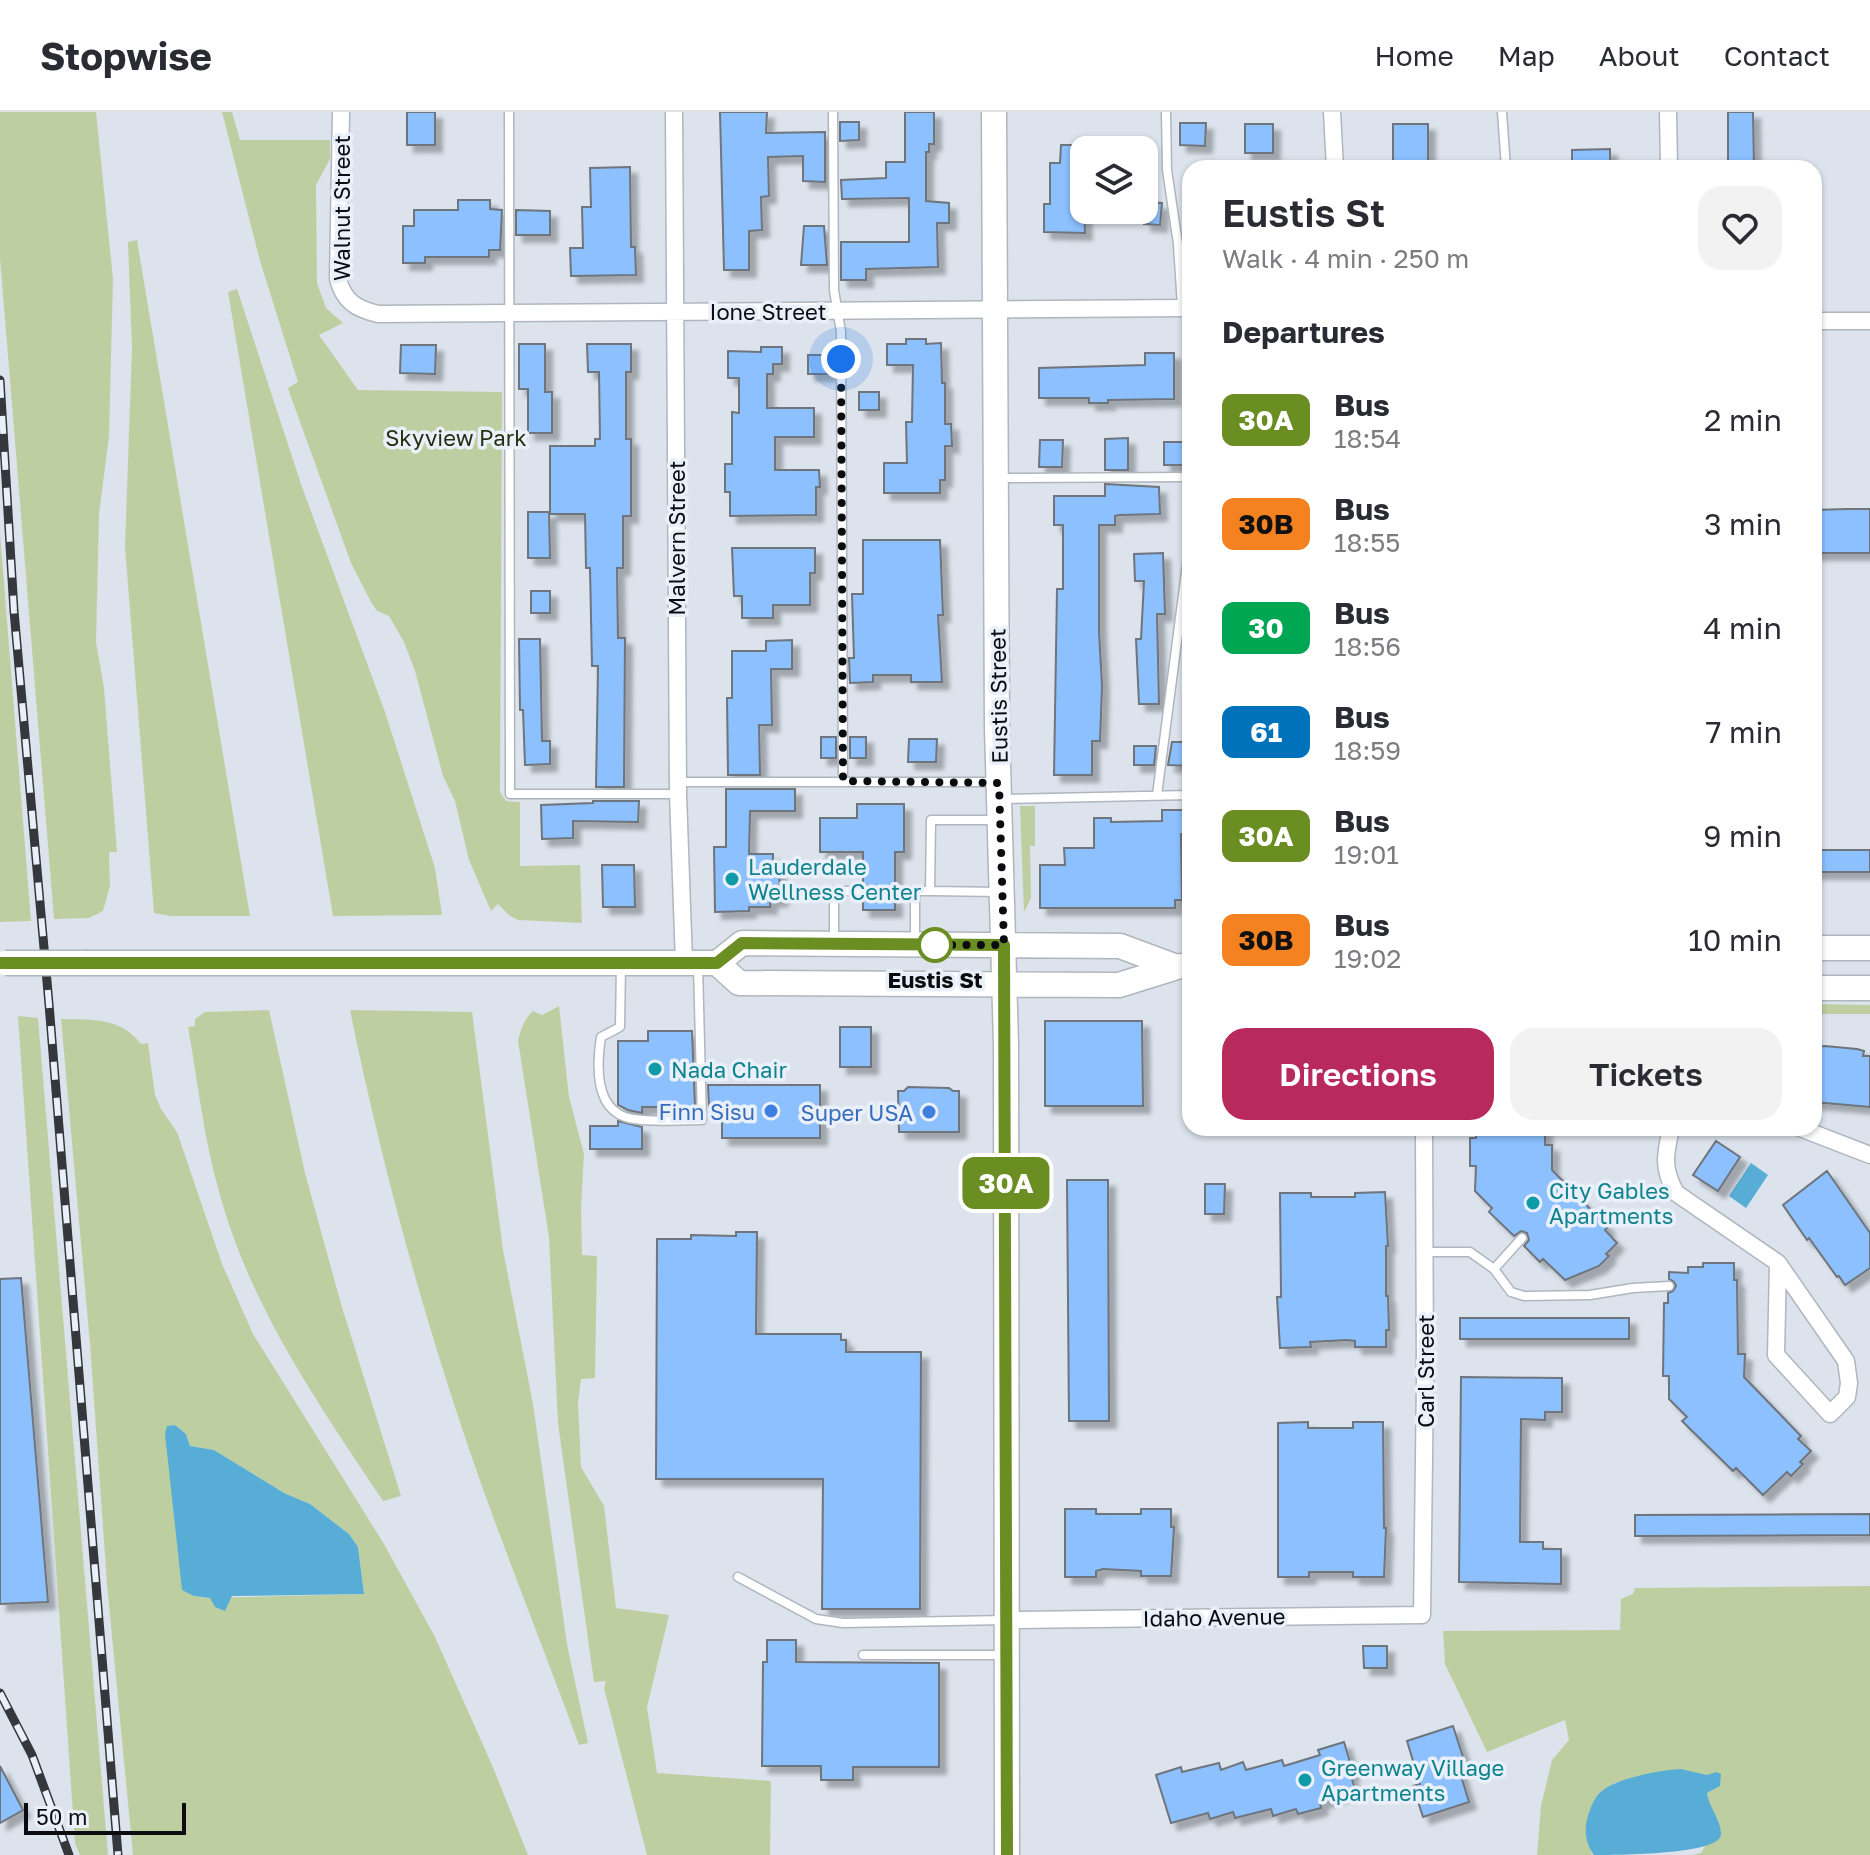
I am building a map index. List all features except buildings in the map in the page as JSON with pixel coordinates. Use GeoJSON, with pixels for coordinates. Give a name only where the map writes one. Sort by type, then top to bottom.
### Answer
{"type":"FeatureCollection","features":[{"type":"Feature","properties":{"kind":"main road","name":"Eustis Street"},"geometry":{"type":"LineString","coordinates":[[994,112],[1000,801],[1005,985],[1007,1855]]}},
{"type":"Feature","properties":{"kind":"main road"},"geometry":{"type":"LineString","coordinates":[[3,963],[699,963],[742,943],[1120,946],[1182,966]]}},
{"type":"Feature","properties":{"kind":"main road"},"geometry":{"type":"LineString","coordinates":[[1822,948],[1870,948]]}},
{"type":"Feature","properties":{"kind":"main road"},"geometry":{"type":"LineString","coordinates":[[699,963],[739,983],[1005,985],[1119,985],[1182,966]]}},
{"type":"Feature","properties":{"kind":"main road"},"geometry":{"type":"LineString","coordinates":[[1822,988],[1870,988]]}},
{"type":"Feature","properties":{"kind":"street","name":"Walnut Street"},"geometry":{"type":"LineString","coordinates":[[341,112],[338,279],[348,302]]}},
{"type":"Feature","properties":{"kind":"street","name":"Malvern Street"},"geometry":{"type":"LineString","coordinates":[[674,112],[678,788],[699,963]]}},
{"type":"Feature","properties":{"kind":"street"},"geometry":{"type":"LineString","coordinates":[[1332,112],[1335,160]]}},
{"type":"Feature","properties":{"kind":"street"},"geometry":{"type":"LineString","coordinates":[[1668,112],[1669,160]]}},
{"type":"Feature","properties":{"kind":"street","name":"Ione Street"},"geometry":{"type":"LineString","coordinates":[[348,302],[361,310],[378,314],[1182,308]]}},
{"type":"Feature","properties":{"kind":"street"},"geometry":{"type":"LineString","coordinates":[[1822,321],[1870,321]]}},
{"type":"Feature","properties":{"kind":"street","name":"Carl Street"},"geometry":{"type":"LineString","coordinates":[[1422,1615],[1424,1136]]}},
{"type":"Feature","properties":{"kind":"street"},"geometry":{"type":"LineString","coordinates":[[1669,1136],[1666,1175],[1676,1193],[1778,1263],[1846,1361],[1847,1397],[1830,1414],[1776,1355],[1778,1263]]}},
{"type":"Feature","properties":{"kind":"street"},"geometry":{"type":"LineString","coordinates":[[1821,1136],[1870,1155]]}},
{"type":"Feature","properties":{"kind":"street","name":"Idaho Avenue"},"geometry":{"type":"LineString","coordinates":[[1006,1620],[1422,1615]]}},
{"type":"Feature","properties":{"kind":"lane"},"geometry":{"type":"LineString","coordinates":[[509,112],[510,794],[843,781],[1000,801],[1182,795]]}},
{"type":"Feature","properties":{"kind":"lane"},"geometry":{"type":"LineString","coordinates":[[833,112],[834,290],[841,332],[843,781]]}},
{"type":"Feature","properties":{"kind":"lane"},"geometry":{"type":"LineString","coordinates":[[1166,112],[1167,170],[1182,276]]}},
{"type":"Feature","properties":{"kind":"lane"},"geometry":{"type":"LineString","coordinates":[[1502,112],[1505,160]]}},
{"type":"Feature","properties":{"kind":"lane"},"geometry":{"type":"LineString","coordinates":[[996,478],[1182,477]]}},
{"type":"Feature","properties":{"kind":"lane"},"geometry":{"type":"LineString","coordinates":[[1157,795],[1182,603]]}},
{"type":"Feature","properties":{"kind":"lane"},"geometry":{"type":"LineString","coordinates":[[930,891],[931,820],[1000,801]]}},
{"type":"Feature","properties":{"kind":"lane"},"geometry":{"type":"LineString","coordinates":[[834,944],[834,891],[863,891]]}},
{"type":"Feature","properties":{"kind":"lane"},"geometry":{"type":"LineString","coordinates":[[895,891],[1003,892]]}},
{"type":"Feature","properties":{"kind":"lane"},"geometry":{"type":"LineString","coordinates":[[915,891],[915,945]]}},
{"type":"Feature","properties":{"kind":"lane"},"geometry":{"type":"LineString","coordinates":[[621,963],[620,1027],[601,1037],[597,1064],[609,1106],[625,1117],[702,1120],[699,963]]}},
{"type":"Feature","properties":{"kind":"lane"},"geometry":{"type":"LineString","coordinates":[[1494,1269],[1522,1238]]}},
{"type":"Feature","properties":{"kind":"lane"},"geometry":{"type":"LineString","coordinates":[[1425,1252],[1470,1252],[1494,1269],[1511,1292],[1524,1296],[1590,1295],[1669,1286]]}},
{"type":"Feature","properties":{"kind":"lane"},"geometry":{"type":"LineString","coordinates":[[738,1577],[816,1619],[843,1623],[1006,1620]]}},
{"type":"Feature","properties":{"kind":"lane"},"geometry":{"type":"LineString","coordinates":[[863,1655],[1005,1655]]}},
{"type":"Feature","properties":{"kind":"green space"},"geometry":{"type":"Polygon","coordinates":[[[0,112],[96,112],[113,279],[109,436],[99,514],[96,642],[104,688],[117,852],[109,852],[110,886],[103,911],[89,918],[54,919],[0,258],[0,112]]]}},
{"type":"Feature","properties":{"kind":"green space","name":"Skyview Park"},"geometry":{"type":"Polygon","coordinates":[[[222,112],[232,112],[240,140],[330,140],[330,159],[316,185],[317,283],[326,308],[343,323],[319,335],[358,390],[502,392],[500,792],[506,801],[520,802],[520,866],[580,865],[582,923],[518,920],[498,904],[491,911],[469,860],[455,801],[443,776],[415,671],[404,642],[389,616],[377,611],[351,563],[290,394],[288,388],[298,382],[260,261],[222,112]]]}},
{"type":"Feature","properties":{"kind":"green space"},"geometry":{"type":"Polygon","coordinates":[[[137,240],[250,916],[170,916],[154,913],[125,547],[132,348],[128,242],[137,240]]]}},
{"type":"Feature","properties":{"kind":"green space"},"geometry":{"type":"Polygon","coordinates":[[[237,289],[302,487],[385,712],[435,868],[442,915],[333,916],[228,292],[237,289]]]}},
{"type":"Feature","properties":{"kind":"green space"},"geometry":{"type":"Polygon","coordinates":[[[0,533],[31,921],[0,922],[0,533]]]}},
{"type":"Feature","properties":{"kind":"green space"},"geometry":{"type":"Polygon","coordinates":[[[1020,806],[1035,806],[1035,846],[1030,846],[1031,898],[1024,912],[1020,806]]]}},
{"type":"Feature","properties":{"kind":"green space"},"geometry":{"type":"Polygon","coordinates":[[[1822,1004],[1870,1005],[1870,1014],[1822,1014],[1822,1004]]]}},
{"type":"Feature","properties":{"kind":"green space"},"geometry":{"type":"Polygon","coordinates":[[[559,1006],[569,1097],[584,1154],[582,1255],[597,1256],[595,1378],[581,1379],[578,1403],[581,1467],[604,1506],[616,1608],[669,1615],[647,1707],[657,1773],[771,1781],[770,1855],[647,1855],[604,1688],[606,1681],[594,1682],[558,1423],[549,1237],[518,1041],[523,1024],[533,1011],[542,1015],[559,1006]]]}},
{"type":"Feature","properties":{"kind":"green space"},"geometry":{"type":"Polygon","coordinates":[[[269,1010],[305,1173],[341,1304],[401,1496],[383,1501],[311,1392],[268,1316],[233,1237],[214,1175],[188,1027],[195,1026],[195,1019],[205,1012],[269,1010]]]}},
{"type":"Feature","properties":{"kind":"green space"},"geometry":{"type":"Polygon","coordinates":[[[350,1010],[472,1012],[503,1250],[533,1404],[567,1644],[588,1743],[579,1745],[483,1489],[444,1372],[392,1192],[350,1010]]]}},
{"type":"Feature","properties":{"kind":"green space"},"geometry":{"type":"Polygon","coordinates":[[[18,1016],[38,1018],[108,1855],[80,1855],[75,1843],[18,1016]]]}},
{"type":"Feature","properties":{"kind":"green space"},"geometry":{"type":"Polygon","coordinates":[[[61,1019],[115,1024],[141,1044],[148,1043],[155,1095],[177,1132],[222,1264],[253,1334],[384,1544],[435,1637],[528,1855],[133,1855],[107,1584],[90,1344],[61,1019]],[[175,1425],[167,1426],[194,1596],[364,1594],[358,1547],[349,1534],[310,1504],[284,1493],[214,1450],[190,1446],[186,1434],[175,1425]]]}},
{"type":"Feature","properties":{"kind":"green space"},"geometry":{"type":"Polygon","coordinates":[[[1870,1586],[1870,1855],[1693,1855],[1701,1853],[1719,1822],[1707,1793],[1720,1786],[1695,1773],[1669,1771],[1614,1783],[1591,1853],[1594,1855],[1537,1855],[1541,1806],[1552,1760],[1569,1740],[1565,1720],[1487,1752],[1445,1664],[1443,1631],[1620,1630],[1621,1599],[1633,1594],[1635,1588],[1870,1586]]]}},
{"type":"Feature","properties":{"kind":"water"},"geometry":{"type":"Polygon","coordinates":[[[1751,1163],[1768,1175],[1746,1208],[1729,1196],[1751,1163]]]}},
{"type":"Feature","properties":{"kind":"water"},"geometry":{"type":"Polygon","coordinates":[[[175,1425],[186,1434],[190,1446],[214,1450],[284,1493],[310,1504],[349,1534],[358,1547],[364,1594],[232,1596],[225,1611],[215,1607],[210,1598],[194,1596],[182,1590],[165,1434],[167,1426],[175,1425]]]}},
{"type":"Feature","properties":{"kind":"water"},"geometry":{"type":"Polygon","coordinates":[[[1681,1769],[1707,1775],[1721,1774],[1720,1786],[1707,1793],[1720,1829],[1717,1841],[1687,1850],[1594,1855],[1587,1842],[1586,1828],[1591,1807],[1599,1794],[1609,1786],[1628,1779],[1681,1769]]]}},
{"type":"Feature","properties":{"kind":"railway"},"geometry":{"type":"LineString","coordinates":[[0,380],[14,611],[118,1855]]}},
{"type":"Feature","properties":{"kind":"railway"},"geometry":{"type":"LineString","coordinates":[[0,1693],[32,1755],[69,1855]]}},
{"type":"Feature","properties":{"kind":"bus line","name":"30A"},"geometry":{"type":"LineString","coordinates":[[0,963],[717,963],[742,943],[1004,945],[1007,1855]]}},
{"type":"Feature","properties":{"kind":"place","name":"Lauderdale Wellness Center"},"geometry":{"type":"Point","coordinates":[732,879]}},
{"type":"Feature","properties":{"kind":"place","name":"Eustis St"},"geometry":{"type":"Point","coordinates":[935,945]}},
{"type":"Feature","properties":{"kind":"place","name":"Nada Chair"},"geometry":{"type":"Point","coordinates":[655,1069]}},
{"type":"Feature","properties":{"kind":"place","name":"Finn Sisu"},"geometry":{"type":"Point","coordinates":[771,1111]}},
{"type":"Feature","properties":{"kind":"place","name":"Super USA"},"geometry":{"type":"Point","coordinates":[929,1112]}},
{"type":"Feature","properties":{"kind":"place","name":"City Gables Apartments"},"geometry":{"type":"Point","coordinates":[1533,1203]}},
{"type":"Feature","properties":{"kind":"place","name":"Greenway Village Apartments"},"geometry":{"type":"Point","coordinates":[1305,1780]}},
{"type":"Feature","properties":{"kind":"route"},"geometry":{"type":"LineString","coordinates":[[841,359],[843,781],[999,783],[1004,945],[935,945]]}}]}
